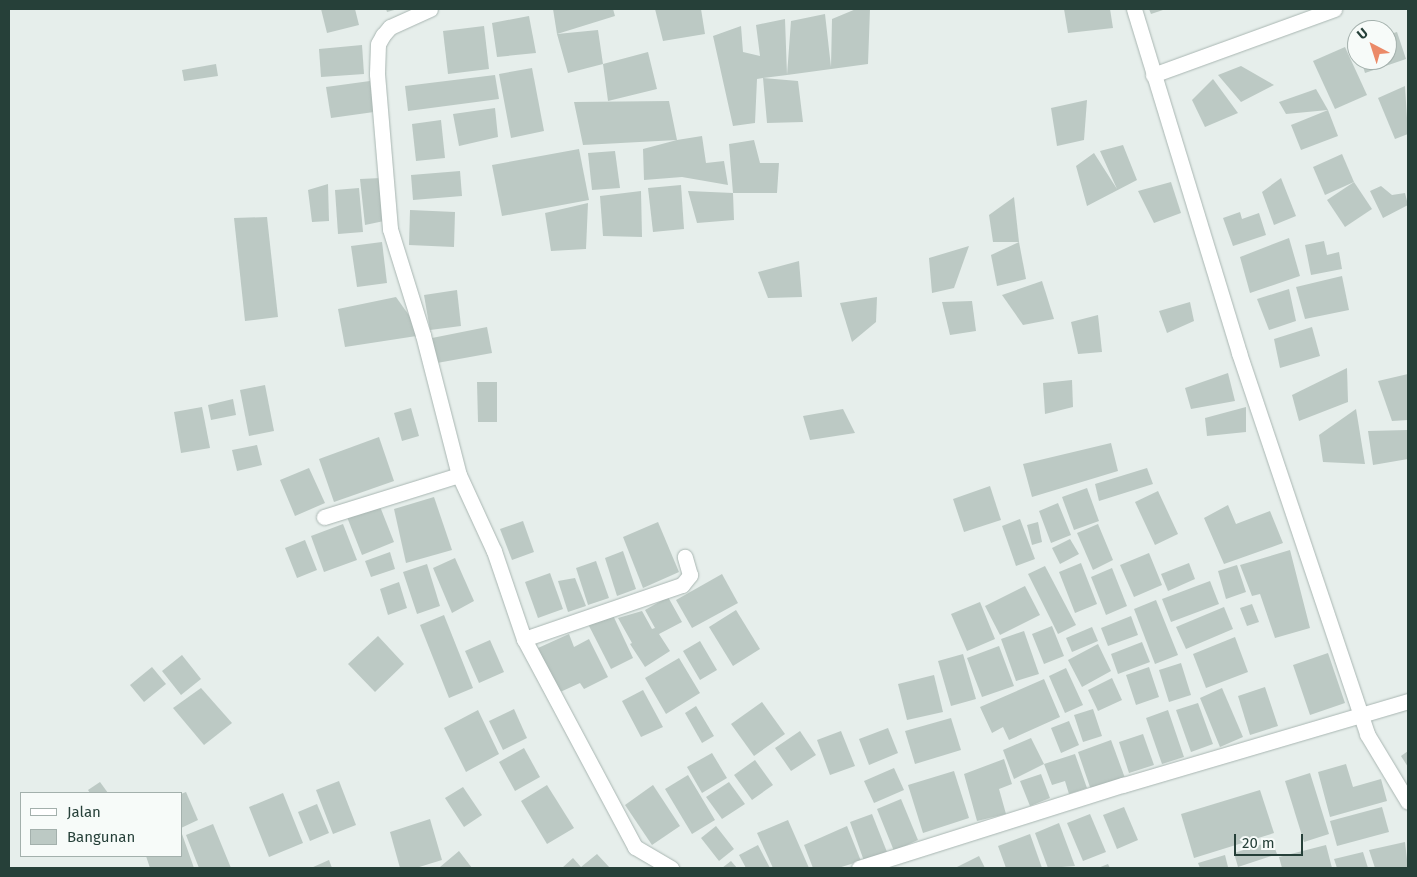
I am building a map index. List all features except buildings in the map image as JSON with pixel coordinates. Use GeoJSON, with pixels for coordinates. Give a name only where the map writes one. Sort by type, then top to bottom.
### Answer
{"type":"FeatureCollection","features":[{"type":"Feature","properties":{"kind":"street"},"geometry":{"type":"LineString","coordinates":[[430,9],[390,27],[383,34],[378,44],[377,74],[390,229],[423,335],[459,475],[494,550],[524,639],[635,847],[671,868]]}},
{"type":"Feature","properties":{"kind":"street"},"geometry":{"type":"LineString","coordinates":[[1134,9],[1239,353],[1367,734],[1408,802]]}},
{"type":"Feature","properties":{"kind":"street"},"geometry":{"type":"LineString","coordinates":[[1153,75],[1334,9]]}},
{"type":"Feature","properties":{"kind":"street"},"geometry":{"type":"LineString","coordinates":[[324,517],[459,475]]}},
{"type":"Feature","properties":{"kind":"street"},"geometry":{"type":"LineString","coordinates":[[524,639],[682,585],[690,575],[685,557]]}},
{"type":"Feature","properties":{"kind":"street"},"geometry":{"type":"LineString","coordinates":[[859,868],[1361,713],[1408,701]]}}]}
